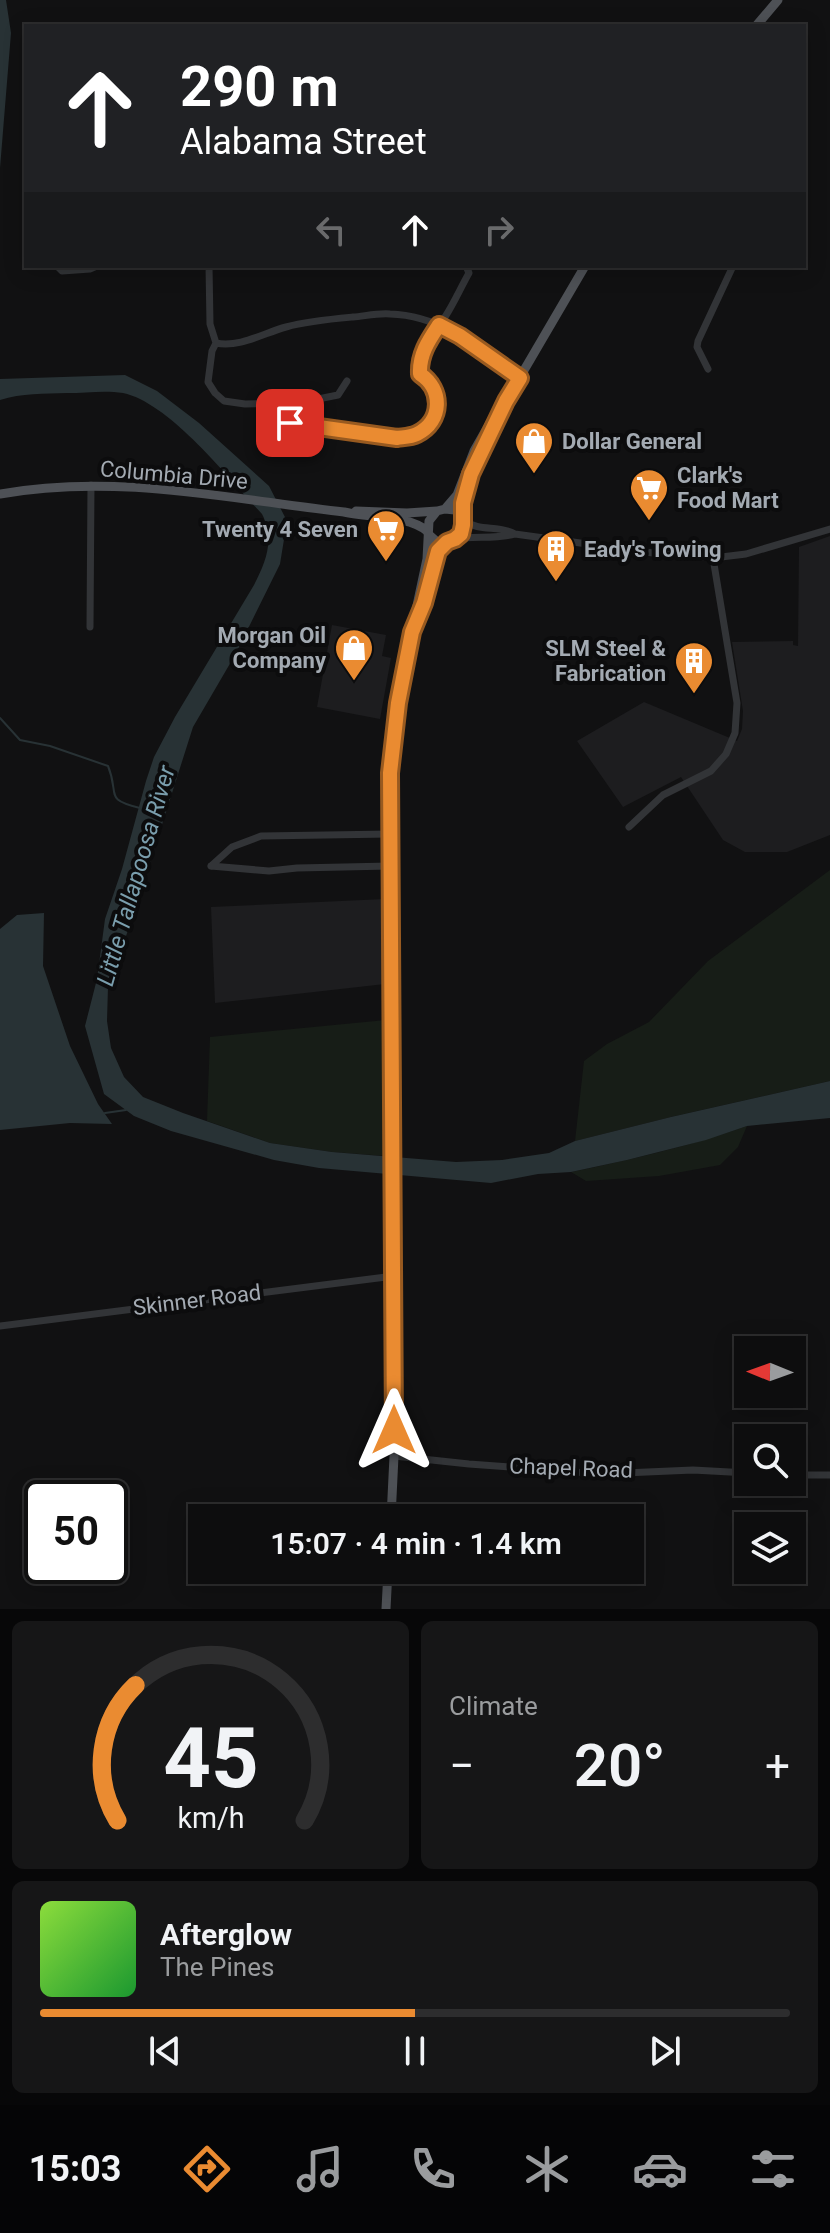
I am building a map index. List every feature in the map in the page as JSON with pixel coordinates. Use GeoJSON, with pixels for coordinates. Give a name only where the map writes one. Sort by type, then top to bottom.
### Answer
{"type":"FeatureCollection","features":[{"type":"Feature","properties":{"kind":"main road"},"geometry":{"type":"LineString","coordinates":[[758,24],[778,0]]}},
{"type":"Feature","properties":{"kind":"main road"},"geometry":{"type":"LineString","coordinates":[[392,1504],[394,1276],[390,773],[395,722],[416,601],[427,559],[429,521],[457,495],[487,427],[506,401],[584,268]]}},
{"type":"Feature","properties":{"kind":"main road"},"geometry":{"type":"LineString","coordinates":[[412,632],[424,603],[438,551],[461,534],[463,503],[471,474],[506,401]]}},
{"type":"Feature","properties":{"kind":"main road","name":"Columbia Drive"},"geometry":{"type":"LineString","coordinates":[[0,494],[91,485],[143,487],[365,517],[410,520],[428,532]]}},
{"type":"Feature","properties":{"kind":"main road"},"geometry":{"type":"LineString","coordinates":[[441,510],[455,510],[463,518]]}},
{"type":"Feature","properties":{"kind":"main road","name":"Columbia Drive"},"geometry":{"type":"LineString","coordinates":[[344,512],[441,510]]}},
{"type":"Feature","properties":{"kind":"main road"},"geometry":{"type":"LineString","coordinates":[[428,532],[436,541],[451,540]]}},
{"type":"Feature","properties":{"kind":"main road"},"geometry":{"type":"LineString","coordinates":[[386,1609],[387,1584]]}},
{"type":"Feature","properties":{"kind":"street"},"geometry":{"type":"LineString","coordinates":[[59,268],[62,271],[92,268]]}},
{"type":"Feature","properties":{"kind":"street"},"geometry":{"type":"LineString","coordinates":[[205,268],[210,324],[216,343],[208,382],[224,401],[245,404],[298,403],[338,395],[347,381]]}},
{"type":"Feature","properties":{"kind":"street"},"geometry":{"type":"LineString","coordinates":[[274,402],[290,423],[397,438],[414,436],[429,424],[438,404],[432,384],[420,374],[419,363],[425,346],[469,273],[467,268]]}},
{"type":"Feature","properties":{"kind":"street"},"geometry":{"type":"LineString","coordinates":[[708,369],[697,347],[698,341],[732,268]]}},
{"type":"Feature","properties":{"kind":"street"},"geometry":{"type":"LineString","coordinates":[[216,343],[227,346],[289,326],[333,319],[389,314],[417,317],[460,336],[520,378]]}},
{"type":"Feature","properties":{"kind":"street"},"geometry":{"type":"LineString","coordinates":[[90,627],[91,485]]}},
{"type":"Feature","properties":{"kind":"street"},"geometry":{"type":"LineString","coordinates":[[463,518],[474,527],[507,530],[515,534],[660,554],[713,558],[746,554],[830,529]]}},
{"type":"Feature","properties":{"kind":"street"},"geometry":{"type":"LineString","coordinates":[[451,540],[515,534]]}},
{"type":"Feature","properties":{"kind":"street"},"geometry":{"type":"LineString","coordinates":[[629,827],[663,795],[711,771],[726,754],[735,733],[737,703],[713,558]]}},
{"type":"Feature","properties":{"kind":"street"},"geometry":{"type":"LineString","coordinates":[[390,834],[261,836],[232,847],[211,866],[269,871],[390,866]]}},
{"type":"Feature","properties":{"kind":"street","name":"Skinner Road"},"geometry":{"type":"LineString","coordinates":[[0,1326],[394,1276]]}},
{"type":"Feature","properties":{"kind":"street","name":"Chapel Road"},"geometry":{"type":"LineString","coordinates":[[394,1456],[601,1474],[693,1470],[734,1472]]}},
{"type":"Feature","properties":{"kind":"street"},"geometry":{"type":"LineString","coordinates":[[806,1475],[830,1475]]}},
{"type":"Feature","properties":{"kind":"shaded area"},"geometry":{"type":"Polygon","coordinates":[[[830,536],[830,835],[787,852],[745,852],[723,840],[681,777],[623,807],[577,741],[644,702],[737,741],[742,729],[743,711],[732,642],[793,641],[793,645],[798,646],[799,547],[830,536]]]}},
{"type":"Feature","properties":{"kind":"shaded area","name":"Morgan Oil Company"},"geometry":{"type":"Polygon","coordinates":[[[332,625],[386,635],[382,656],[391,658],[380,719],[317,707],[332,625]]]}},
{"type":"Feature","properties":{"kind":"shaded area"},"geometry":{"type":"Polygon","coordinates":[[[830,870],[830,1081],[575,1141],[584,1061],[607,1044],[649,1022],[708,961],[830,870]]]}},
{"type":"Feature","properties":{"kind":"shaded area"},"geometry":{"type":"Polygon","coordinates":[[[385,899],[385,984],[215,1003],[211,907],[385,899]]]}},
{"type":"Feature","properties":{"kind":"shaded area"},"geometry":{"type":"Polygon","coordinates":[[[386,1020],[386,1156],[270,1143],[207,1121],[210,1037],[386,1020]]]}},
{"type":"Feature","properties":{"kind":"shaded area"},"geometry":{"type":"Polygon","coordinates":[[[747,1126],[738,1147],[720,1165],[659,1176],[586,1181],[571,1172],[659,1152],[747,1126]]]}},
{"type":"Feature","properties":{"kind":"water"},"geometry":{"type":"Polygon","coordinates":[[[0,0],[6,0],[11,33],[0,168],[0,0]]]}},
{"type":"Feature","properties":{"kind":"water","name":"Little Tallapoosa River"},"geometry":{"type":"Polygon","coordinates":[[[125,375],[157,391],[199,423],[269,486],[287,521],[280,564],[235,655],[193,727],[108,987],[107,1021],[111,1048],[124,1077],[143,1097],[270,1143],[332,1152],[456,1162],[502,1160],[549,1153],[575,1141],[830,1081],[830,1118],[747,1126],[627,1160],[571,1172],[538,1174],[491,1183],[319,1168],[274,1160],[171,1131],[134,1116],[104,1094],[85,1026],[97,979],[105,919],[146,781],[154,757],[175,717],[254,585],[265,559],[268,542],[262,514],[179,426],[141,400],[123,393],[102,392],[33,394],[0,400],[0,379],[125,375]]]}},
{"type":"Feature","properties":{"kind":"water"},"geometry":{"type":"Polygon","coordinates":[[[44,913],[43,966],[70,1046],[98,1104],[112,1124],[70,1123],[0,1130],[0,929],[17,915],[44,913]]]}},
{"type":"Feature","properties":{"kind":"waterway","name":"Little Tallapoosa River"},"geometry":{"type":"LineString","coordinates":[[0,718],[20,740],[50,746],[108,766],[117,798],[140,808]]}},
{"type":"Feature","properties":{"kind":"waterway"},"geometry":{"type":"LineString","coordinates":[[105,1113],[126,1110]]}},
{"type":"Feature","properties":{"kind":"place","name":"Dollar General"},"geometry":{"type":"Point","coordinates":[534,475]}},
{"type":"Feature","properties":{"kind":"place","name":"Clark's Food Mart"},"geometry":{"type":"Point","coordinates":[649,522]}},
{"type":"Feature","properties":{"kind":"place","name":"Twenty 4 Seven"},"geometry":{"type":"Point","coordinates":[386,563]}},
{"type":"Feature","properties":{"kind":"place","name":"Eady's Towing"},"geometry":{"type":"Point","coordinates":[556,583]}},
{"type":"Feature","properties":{"kind":"place","name":"Morgan Oil Company"},"geometry":{"type":"Point","coordinates":[354,682]}},
{"type":"Feature","properties":{"kind":"place","name":"SLM Steel & Fabrication"},"geometry":{"type":"Point","coordinates":[694,695]}},
{"type":"Feature","properties":{"kind":"route"},"geometry":{"type":"LineString","coordinates":[[290,423],[397,438],[414,436],[422,431],[435,415],[438,404],[432,384],[420,374],[419,363],[425,346],[439,325],[520,378],[471,474],[463,503],[461,534],[441,546],[435,557],[424,603],[412,632],[395,722],[390,773],[394,1430]]}}]}
